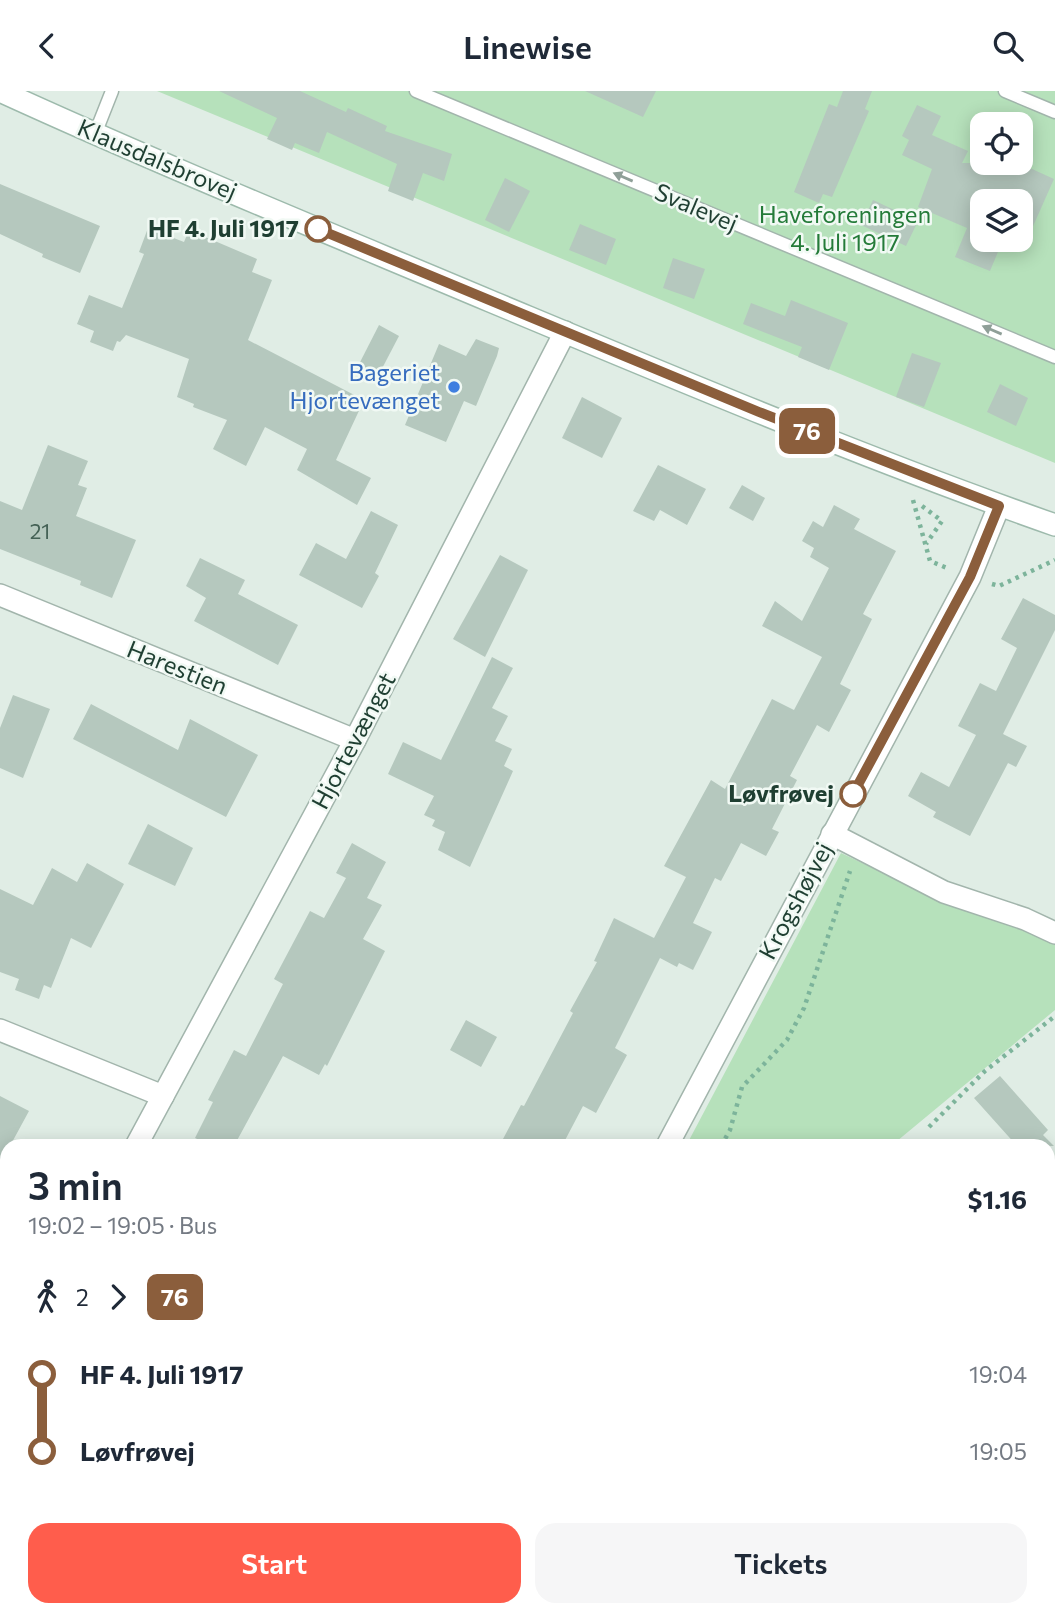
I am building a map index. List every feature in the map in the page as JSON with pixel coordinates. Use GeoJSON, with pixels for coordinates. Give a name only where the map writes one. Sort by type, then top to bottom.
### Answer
{"type":"FeatureCollection","features":[{"type":"Feature","properties":{"kind":"street","name":"Klausdalsbrovej"},"geometry":{"type":"LineString","coordinates":[[0,91],[94,134],[565,332],[902,469],[1055,525]]}},
{"type":"Feature","properties":{"kind":"street","name":"Hjortevænget"},"geometry":{"type":"LineString","coordinates":[[140,1139],[355,740],[565,332]]}},
{"type":"Feature","properties":{"kind":"street","name":"Krogshøjvej"},"geometry":{"type":"LineString","coordinates":[[671,1139],[970,577],[999,506]]}},
{"type":"Feature","properties":{"kind":"street","name":"Harestien"},"geometry":{"type":"LineString","coordinates":[[0,596],[355,740]]}},
{"type":"Feature","properties":{"kind":"street"},"geometry":{"type":"LineString","coordinates":[[832,834],[944,892],[1025,919],[1055,933]]}},
{"type":"Feature","properties":{"kind":"street"},"geometry":{"type":"LineString","coordinates":[[0,1030],[163,1096]]}},
{"type":"Feature","properties":{"kind":"lane"},"geometry":{"type":"LineString","coordinates":[[94,134],[112,91]]}},
{"type":"Feature","properties":{"kind":"lane","name":"Svalevej"},"geometry":{"type":"LineString","coordinates":[[416,91],[1055,356]]}},
{"type":"Feature","properties":{"kind":"lane"},"geometry":{"type":"LineString","coordinates":[[1005,91],[1055,112]]}},
{"type":"Feature","properties":{"kind":"path"},"geometry":{"type":"LineString","coordinates":[[902,469],[930,561],[999,586],[1055,560]]}},
{"type":"Feature","properties":{"kind":"path"},"geometry":{"type":"LineString","coordinates":[[914,503],[935,512],[943,521],[925,545]]}},
{"type":"Feature","properties":{"kind":"path"},"geometry":{"type":"LineString","coordinates":[[725,1139],[742,1087],[787,1040],[804,1008],[859,847]]}},
{"type":"Feature","properties":{"kind":"path"},"geometry":{"type":"LineString","coordinates":[[929,1127],[985,1071],[1055,1016]]}},
{"type":"Feature","properties":{"kind":"green space","name":"Haveforeningen 4. Juli 1917"},"geometry":{"type":"Polygon","coordinates":[[[157,91],[1055,91],[1055,463],[157,91]]]}},
{"type":"Feature","properties":{"kind":"green space"},"geometry":{"type":"Polygon","coordinates":[[[841,853],[953,906],[1027,930],[1055,943],[1055,1010],[899,1139],[690,1139],[841,853]]]}},
{"type":"Feature","properties":{"kind":"building"},"geometry":{"type":"Polygon","coordinates":[[[219,91],[300,91],[346,112],[348,108],[387,126],[385,131],[452,154],[444,181],[423,173],[413,201],[388,191],[397,164],[327,132],[319,153],[295,143],[292,150],[267,139],[277,118],[219,91]]]}},
{"type":"Feature","properties":{"kind":"building"},"geometry":{"type":"Polygon","coordinates":[[[585,91],[656,91],[643,117],[585,91]]]}},
{"type":"Feature","properties":{"kind":"building"},"geometry":{"type":"Polygon","coordinates":[[[843,91],[872,91],[865,109],[869,111],[832,197],[823,194],[819,203],[794,192],[829,104],[837,107],[843,91]]]}},
{"type":"Feature","properties":{"kind":"building"},"geometry":{"type":"Polygon","coordinates":[[[917,105],[941,116],[932,135],[968,151],[962,163],[970,163],[970,175],[1033,175],[1033,169],[1054,179],[1033,226],[1033,189],[970,189],[970,252],[998,252],[990,271],[955,257],[967,228],[918,207],[932,169],[902,155],[909,140],[902,136],[917,105]]]}},
{"type":"Feature","properties":{"kind":"building"},"geometry":{"type":"Polygon","coordinates":[[[505,178],[530,191],[509,232],[485,220],[505,178]]]}},
{"type":"Feature","properties":{"kind":"building"},"geometry":{"type":"Polygon","coordinates":[[[0,184],[100,226],[80,273],[42,257],[43,254],[0,234],[0,184]]]}},
{"type":"Feature","properties":{"kind":"building"},"geometry":{"type":"Polygon","coordinates":[[[873,200],[918,221],[906,246],[861,225],[873,200]]]}},
{"type":"Feature","properties":{"kind":"building"},"geometry":{"type":"Polygon","coordinates":[[[580,224],[616,239],[606,265],[569,250],[580,224]]]}},
{"type":"Feature","properties":{"kind":"building"},"geometry":{"type":"Polygon","coordinates":[[[148,228],[184,242],[189,230],[257,259],[252,272],[272,280],[248,340],[364,400],[336,460],[371,478],[357,505],[297,470],[307,449],[265,427],[246,466],[213,449],[227,420],[193,407],[194,404],[177,397],[189,359],[126,335],[120,342],[117,341],[113,351],[90,342],[94,331],[77,324],[89,295],[122,308],[144,254],[139,252],[148,228]]]}},
{"type":"Feature","properties":{"kind":"building"},"geometry":{"type":"Polygon","coordinates":[[[673,258],[705,269],[694,299],[663,288],[673,258]]]}},
{"type":"Feature","properties":{"kind":"building"},"geometry":{"type":"Polygon","coordinates":[[[791,300],[848,323],[829,370],[798,357],[802,347],[743,324],[751,303],[785,316],[791,300]]]}},
{"type":"Feature","properties":{"kind":"building"},"geometry":{"type":"Polygon","coordinates":[[[379,325],[399,336],[376,380],[356,370],[379,325]]]}},
{"type":"Feature","properties":{"kind":"building"},"geometry":{"type":"Polygon","coordinates":[[[476,339],[499,348],[476,406],[464,401],[446,442],[405,425],[439,344],[466,356],[476,339]]]}},
{"type":"Feature","properties":{"kind":"building"},"geometry":{"type":"Polygon","coordinates":[[[912,353],[941,363],[924,407],[896,397],[912,353]]]}},
{"type":"Feature","properties":{"kind":"building"},"geometry":{"type":"Polygon","coordinates":[[[1000,384],[1028,398],[1016,426],[987,412],[1000,384]]]}},
{"type":"Feature","properties":{"kind":"building"},"geometry":{"type":"Polygon","coordinates":[[[582,397],[622,418],[602,458],[562,438],[582,397]]]}},
{"type":"Feature","properties":{"kind":"building"},"geometry":{"type":"Polygon","coordinates":[[[48,445],[88,461],[78,485],[87,488],[76,516],[136,540],[112,598],[80,585],[81,581],[0,549],[0,501],[22,510],[48,445]]]}},
{"type":"Feature","properties":{"kind":"building"},"geometry":{"type":"Polygon","coordinates":[[[658,465],[706,489],[687,525],[660,510],[654,521],[633,511],[658,465]]]}},
{"type":"Feature","properties":{"kind":"building"},"geometry":{"type":"Polygon","coordinates":[[[742,485],[765,498],[753,521],[729,508],[742,485]]]}},
{"type":"Feature","properties":{"kind":"building"},"geometry":{"type":"Polygon","coordinates":[[[834,505],[860,519],[854,529],[896,551],[863,614],[872,619],[840,684],[851,690],[829,732],[817,725],[790,776],[797,780],[772,829],[779,832],[766,856],[741,843],[721,881],[715,878],[693,923],[712,932],[693,970],[679,963],[677,967],[660,958],[615,1048],[627,1055],[596,1113],[583,1106],[566,1139],[503,1139],[521,1105],[524,1106],[573,1013],[570,1011],[597,962],[594,961],[614,918],[654,938],[686,877],[664,866],[711,780],[725,789],[772,699],[794,710],[822,657],[762,626],[775,601],[802,621],[829,568],[810,557],[814,548],[802,541],[813,521],[823,527],[834,505]]]}},
{"type":"Feature","properties":{"kind":"building"},"geometry":{"type":"Polygon","coordinates":[[[371,511],[398,525],[375,573],[379,576],[362,608],[299,575],[316,543],[346,559],[371,511]]]}},
{"type":"Feature","properties":{"kind":"building"},"geometry":{"type":"Polygon","coordinates":[[[500,555],[528,570],[485,657],[453,639],[500,555]]]}},
{"type":"Feature","properties":{"kind":"building"},"geometry":{"type":"Polygon","coordinates":[[[200,558],[245,580],[238,594],[298,625],[278,665],[194,621],[206,598],[186,586],[200,558]]]}},
{"type":"Feature","properties":{"kind":"building"},"geometry":{"type":"Polygon","coordinates":[[[1023,598],[1055,615],[1055,630],[1003,734],[1027,746],[1016,767],[1008,763],[970,836],[933,817],[936,812],[908,796],[921,772],[949,787],[976,735],[958,726],[980,683],[996,691],[1017,648],[1001,639],[1023,598]]]}},
{"type":"Feature","properties":{"kind":"building"},"geometry":{"type":"Polygon","coordinates":[[[492,657],[513,668],[492,708],[508,716],[495,741],[512,749],[504,766],[513,771],[470,867],[438,850],[445,832],[432,826],[435,820],[424,815],[434,796],[388,774],[403,742],[441,760],[492,657]]]}},
{"type":"Feature","properties":{"kind":"building"},"geometry":{"type":"Polygon","coordinates":[[[13,695],[50,709],[23,778],[0,768],[0,728],[13,695]]]}},
{"type":"Feature","properties":{"kind":"building"},"geometry":{"type":"Polygon","coordinates":[[[91,704],[178,750],[190,719],[258,755],[226,817],[73,739],[91,704]]]}},
{"type":"Feature","properties":{"kind":"building"},"geometry":{"type":"Polygon","coordinates":[[[148,824],[193,848],[175,886],[128,864],[148,824]]]}},
{"type":"Feature","properties":{"kind":"building"},"geometry":{"type":"Polygon","coordinates":[[[352,843],[386,862],[367,898],[382,905],[363,939],[385,951],[327,1066],[325,1064],[319,1075],[283,1056],[238,1139],[195,1138],[213,1102],[208,1100],[234,1050],[246,1056],[283,984],[274,979],[310,911],[324,918],[346,878],[336,873],[352,843]]]}},
{"type":"Feature","properties":{"kind":"building"},"geometry":{"type":"Polygon","coordinates":[[[87,863],[124,884],[91,948],[71,938],[51,988],[44,985],[39,999],[15,990],[19,979],[0,972],[0,889],[33,905],[52,868],[77,882],[87,863]]]}},
{"type":"Feature","properties":{"kind":"building"},"geometry":{"type":"Polygon","coordinates":[[[466,1020],[497,1037],[481,1067],[450,1050],[466,1020]]]}},
{"type":"Feature","properties":{"kind":"building"},"geometry":{"type":"Polygon","coordinates":[[[1000,1076],[1048,1130],[1043,1135],[1047,1139],[1011,1139],[974,1098],[1000,1076]]]}},
{"type":"Feature","properties":{"kind":"building"},"geometry":{"type":"Polygon","coordinates":[[[0,1096],[29,1111],[14,1139],[0,1139],[0,1096]]]}},
{"type":"Feature","properties":{"kind":"bus line","name":"76"},"geometry":{"type":"LineString","coordinates":[[318,229],[759,412],[999,506],[970,577],[853,794]]}},
{"type":"Feature","properties":{"kind":"place","name":"HF 4. Juli 1917"},"geometry":{"type":"Point","coordinates":[318,229]}},
{"type":"Feature","properties":{"kind":"place","name":"Bageriet Hjortevænget"},"geometry":{"type":"Point","coordinates":[454,387]}},
{"type":"Feature","properties":{"kind":"place","name":"Løvfrøvej"},"geometry":{"type":"Point","coordinates":[853,794]}}]}
